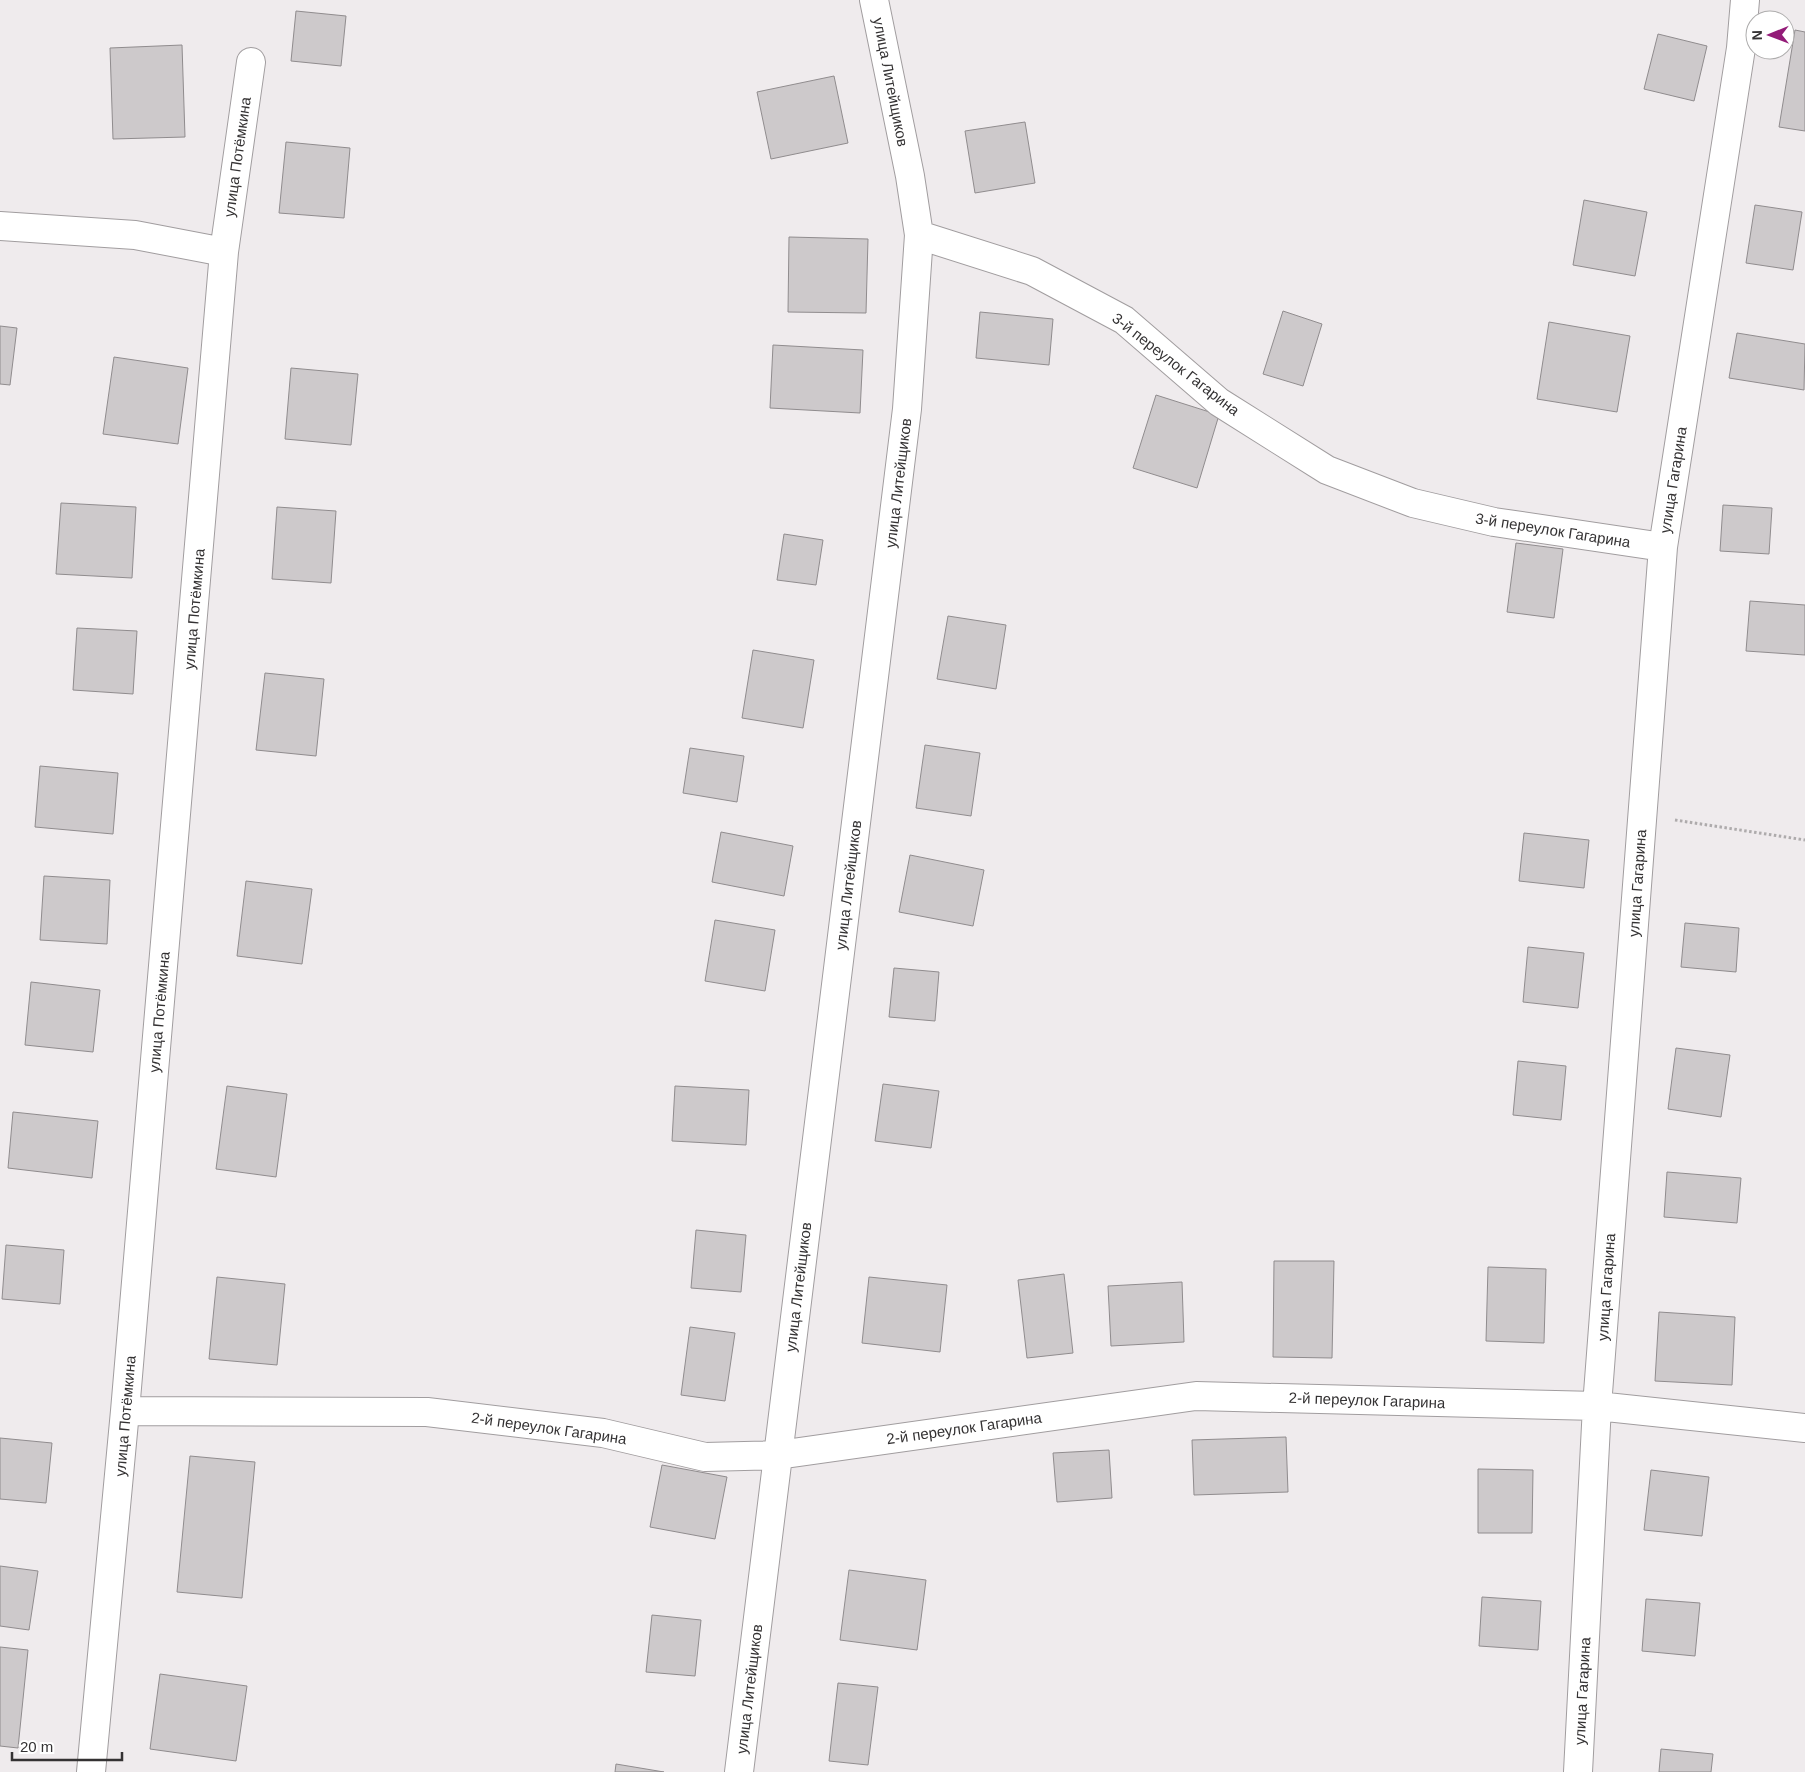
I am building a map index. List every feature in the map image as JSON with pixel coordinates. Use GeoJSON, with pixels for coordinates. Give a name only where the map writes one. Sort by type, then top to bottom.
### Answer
{"type":"FeatureCollection","features":[{"type":"Feature","properties":{"kind":"street","name":"улица Литейщиков"},"geometry":{"type":"LineString","coordinates":[[739,1772],[907,409],[919,235],[910,176],[874,0]]}},
{"type":"Feature","properties":{"kind":"street","name":"улица Гагарина"},"geometry":{"type":"LineString","coordinates":[[1578,1772],[1597,1406],[1663,548],[1741,48],[1745,0]]}},
{"type":"Feature","properties":{"kind":"street","name":"улица Потёмкина"},"geometry":{"type":"LineString","coordinates":[[91,1772],[125,1410],[224,252],[251,62]]}},
{"type":"Feature","properties":{"kind":"street"},"geometry":{"type":"LineString","coordinates":[[0,226],[135,235],[224,252]]}},
{"type":"Feature","properties":{"kind":"street","name":"3-й переулок Гагарина"},"geometry":{"type":"LineString","coordinates":[[919,235],[1032,271],[1124,320],[1219,402],[1327,470],[1413,503],[1494,522],[1663,548]]}},
{"type":"Feature","properties":{"kind":"street","name":"2-й переулок Гагарина"},"geometry":{"type":"LineString","coordinates":[[125,1410],[427,1412],[603,1433],[705,1457],[778,1454],[1196,1396],[1597,1406],[1805,1428]]}},
{"type":"Feature","properties":{"kind":"path"},"geometry":{"type":"LineString","coordinates":[[1642,815],[1805,840]]}},
{"type":"Feature","properties":{"kind":"building"},"geometry":{"type":"Polygon","coordinates":[[[296,11],[346,16],[341,66],[291,61],[296,11]]]}},
{"type":"Feature","properties":{"kind":"building"},"geometry":{"type":"Polygon","coordinates":[[[1795,30],[1805,32],[1805,131],[1779,127],[1790,60],[1795,60],[1795,30]]]}},
{"type":"Feature","properties":{"kind":"building"},"geometry":{"type":"Polygon","coordinates":[[[1658,34],[1707,46],[1694,101],[1644,89],[1658,34]]]}},
{"type":"Feature","properties":{"kind":"building"},"geometry":{"type":"Polygon","coordinates":[[[182,45],[185,137],[113,139],[110,48],[182,45]]]}},
{"type":"Feature","properties":{"kind":"building"},"geometry":{"type":"Polygon","coordinates":[[[834,76],[848,143],[771,159],[757,92],[834,76]]]}},
{"type":"Feature","properties":{"kind":"building"},"geometry":{"type":"Polygon","coordinates":[[[1025,122],[1035,183],[975,193],[965,131],[1025,122]]]}},
{"type":"Feature","properties":{"kind":"building"},"geometry":{"type":"Polygon","coordinates":[[[286,142],[350,148],[344,218],[279,213],[286,142]]]}},
{"type":"Feature","properties":{"kind":"building"},"geometry":{"type":"Polygon","coordinates":[[[1584,200],[1647,212],[1635,276],[1573,265],[1584,200]]]}},
{"type":"Feature","properties":{"kind":"building"},"geometry":{"type":"Polygon","coordinates":[[[1755,205],[1802,212],[1793,270],[1746,263],[1755,205]]]}},
{"type":"Feature","properties":{"kind":"building"},"geometry":{"type":"Polygon","coordinates":[[[789,237],[868,239],[866,313],[788,312],[789,237]]]}},
{"type":"Feature","properties":{"kind":"building"},"geometry":{"type":"Polygon","coordinates":[[[1283,311],[1322,324],[1303,386],[1263,374],[1283,311]]]}},
{"type":"Feature","properties":{"kind":"building"},"geometry":{"type":"Polygon","coordinates":[[[980,312],[1053,319],[1049,365],[976,358],[980,312]]]}},
{"type":"Feature","properties":{"kind":"building"},"geometry":{"type":"Polygon","coordinates":[[[1549,322],[1630,336],[1617,412],[1537,399],[1549,322]]]}},
{"type":"Feature","properties":{"kind":"building"},"geometry":{"type":"Polygon","coordinates":[[[0,326],[17,328],[10,385],[0,384],[0,326]]]}},
{"type":"Feature","properties":{"kind":"building"},"geometry":{"type":"Polygon","coordinates":[[[1737,333],[1805,344],[1804,390],[1729,378],[1737,333]]]}},
{"type":"Feature","properties":{"kind":"building"},"geometry":{"type":"Polygon","coordinates":[[[773,345],[863,350],[860,413],[770,408],[773,345]]]}},
{"type":"Feature","properties":{"kind":"building"},"geometry":{"type":"Polygon","coordinates":[[[114,357],[188,368],[178,444],[103,434],[114,357]]]}},
{"type":"Feature","properties":{"kind":"building"},"geometry":{"type":"Polygon","coordinates":[[[291,368],[358,374],[351,445],[285,439],[291,368]]]}},
{"type":"Feature","properties":{"kind":"building"},"geometry":{"type":"Polygon","coordinates":[[[1156,395],[1219,415],[1197,488],[1133,468],[1156,395]]]}},
{"type":"Feature","properties":{"kind":"building"},"geometry":{"type":"Polygon","coordinates":[[[61,503],[136,507],[132,578],[56,574],[61,503]]]}},
{"type":"Feature","properties":{"kind":"building"},"geometry":{"type":"Polygon","coordinates":[[[1723,505],[1772,508],[1769,554],[1720,551],[1723,505]]]}},
{"type":"Feature","properties":{"kind":"building"},"geometry":{"type":"Polygon","coordinates":[[[277,507],[336,511],[331,583],[272,579],[277,507]]]}},
{"type":"Feature","properties":{"kind":"building"},"geometry":{"type":"Polygon","coordinates":[[[784,534],[823,540],[816,585],[777,580],[784,534]]]}},
{"type":"Feature","properties":{"kind":"building"},"geometry":{"type":"Polygon","coordinates":[[[1516,543],[1563,549],[1554,618],[1507,612],[1516,543]]]}},
{"type":"Feature","properties":{"kind":"building"},"geometry":{"type":"Polygon","coordinates":[[[1750,601],[1805,605],[1805,655],[1746,651],[1750,601]]]}},
{"type":"Feature","properties":{"kind":"building"},"geometry":{"type":"Polygon","coordinates":[[[948,616],[1006,625],[996,689],[937,679],[948,616]]]}},
{"type":"Feature","properties":{"kind":"building"},"geometry":{"type":"Polygon","coordinates":[[[77,628],[137,631],[133,694],[73,690],[77,628]]]}},
{"type":"Feature","properties":{"kind":"building"},"geometry":{"type":"Polygon","coordinates":[[[753,650],[814,660],[803,728],[742,718],[753,650]]]}},
{"type":"Feature","properties":{"kind":"building"},"geometry":{"type":"Polygon","coordinates":[[[265,673],[324,679],[316,756],[256,750],[265,673]]]}},
{"type":"Feature","properties":{"kind":"building"},"geometry":{"type":"Polygon","coordinates":[[[925,745],[980,753],[971,816],[916,808],[925,745]]]}},
{"type":"Feature","properties":{"kind":"building"},"geometry":{"type":"Polygon","coordinates":[[[690,748],[744,756],[737,802],[683,793],[690,748]]]}},
{"type":"Feature","properties":{"kind":"building"},"geometry":{"type":"Polygon","coordinates":[[[40,766],[118,773],[113,834],[35,827],[40,766]]]}},
{"type":"Feature","properties":{"kind":"building"},"geometry":{"type":"Polygon","coordinates":[[[721,832],[793,846],[784,896],[712,882],[721,832]]]}},
{"type":"Feature","properties":{"kind":"building"},"geometry":{"type":"Polygon","coordinates":[[[1524,833],[1589,840],[1584,888],[1519,881],[1524,833]]]}},
{"type":"Feature","properties":{"kind":"building"},"geometry":{"type":"Polygon","coordinates":[[[910,855],[984,870],[973,926],[899,912],[910,855]]]}},
{"type":"Feature","properties":{"kind":"building"},"geometry":{"type":"Polygon","coordinates":[[[44,876],[110,880],[107,944],[40,940],[44,876]]]}},
{"type":"Feature","properties":{"kind":"building"},"geometry":{"type":"Polygon","coordinates":[[[246,881],[312,889],[302,964],[237,956],[246,881]]]}},
{"type":"Feature","properties":{"kind":"building"},"geometry":{"type":"Polygon","coordinates":[[[715,920],[775,930],[765,991],[705,981],[715,920]]]}},
{"type":"Feature","properties":{"kind":"building"},"geometry":{"type":"Polygon","coordinates":[[[1685,923],[1739,928],[1736,972],[1681,967],[1685,923]]]}},
{"type":"Feature","properties":{"kind":"building"},"geometry":{"type":"Polygon","coordinates":[[[1528,947],[1584,953],[1578,1008],[1523,1002],[1528,947]]]}},
{"type":"Feature","properties":{"kind":"building"},"geometry":{"type":"Polygon","coordinates":[[[894,968],[939,972],[935,1021],[889,1017],[894,968]]]}},
{"type":"Feature","properties":{"kind":"building"},"geometry":{"type":"Polygon","coordinates":[[[31,982],[100,990],[93,1052],[25,1045],[31,982]]]}},
{"type":"Feature","properties":{"kind":"building"},"geometry":{"type":"Polygon","coordinates":[[[1676,1048],[1730,1055],[1721,1117],[1668,1109],[1676,1048]]]}},
{"type":"Feature","properties":{"kind":"building"},"geometry":{"type":"Polygon","coordinates":[[[1518,1061],[1566,1066],[1561,1120],[1513,1115],[1518,1061]]]}},
{"type":"Feature","properties":{"kind":"building"},"geometry":{"type":"Polygon","coordinates":[[[883,1084],[939,1091],[931,1148],[875,1141],[883,1084]]]}},
{"type":"Feature","properties":{"kind":"building"},"geometry":{"type":"Polygon","coordinates":[[[227,1086],[287,1094],[276,1177],[216,1169],[227,1086]]]}},
{"type":"Feature","properties":{"kind":"building"},"geometry":{"type":"Polygon","coordinates":[[[675,1086],[749,1090],[746,1145],[672,1141],[675,1086]]]}},
{"type":"Feature","properties":{"kind":"building"},"geometry":{"type":"Polygon","coordinates":[[[13,1112],[98,1121],[92,1178],[8,1168],[13,1112]]]}},
{"type":"Feature","properties":{"kind":"building"},"geometry":{"type":"Polygon","coordinates":[[[1667,1172],[1741,1178],[1737,1223],[1664,1217],[1667,1172]]]}},
{"type":"Feature","properties":{"kind":"building"},"geometry":{"type":"Polygon","coordinates":[[[696,1230],[746,1235],[741,1292],[691,1288],[696,1230]]]}},
{"type":"Feature","properties":{"kind":"building"},"geometry":{"type":"Polygon","coordinates":[[[6,1245],[64,1250],[60,1304],[2,1299],[6,1245]]]}},
{"type":"Feature","properties":{"kind":"building"},"geometry":{"type":"Polygon","coordinates":[[[1274,1261],[1334,1261],[1332,1358],[1273,1357],[1274,1261]]]}},
{"type":"Feature","properties":{"kind":"building"},"geometry":{"type":"Polygon","coordinates":[[[1488,1267],[1546,1269],[1544,1343],[1486,1341],[1488,1267]]]}},
{"type":"Feature","properties":{"kind":"building"},"geometry":{"type":"Polygon","coordinates":[[[1064,1274],[1073,1353],[1027,1358],[1018,1280],[1064,1274]]]}},
{"type":"Feature","properties":{"kind":"building"},"geometry":{"type":"Polygon","coordinates":[[[217,1277],[285,1284],[277,1365],[209,1359],[217,1277]]]}},
{"type":"Feature","properties":{"kind":"building"},"geometry":{"type":"Polygon","coordinates":[[[869,1277],[947,1285],[940,1352],[862,1343],[869,1277]]]}},
{"type":"Feature","properties":{"kind":"building"},"geometry":{"type":"Polygon","coordinates":[[[1182,1282],[1184,1342],[1111,1346],[1108,1286],[1182,1282]]]}},
{"type":"Feature","properties":{"kind":"building"},"geometry":{"type":"Polygon","coordinates":[[[1659,1312],[1735,1317],[1732,1385],[1655,1381],[1659,1312]]]}},
{"type":"Feature","properties":{"kind":"building"},"geometry":{"type":"Polygon","coordinates":[[[690,1327],[735,1333],[725,1401],[681,1395],[690,1327]]]}},
{"type":"Feature","properties":{"kind":"building"},"geometry":{"type":"Polygon","coordinates":[[[1286,1437],[1288,1492],[1194,1495],[1192,1440],[1286,1437]]]}},
{"type":"Feature","properties":{"kind":"building"},"geometry":{"type":"Polygon","coordinates":[[[0,1438],[52,1443],[46,1503],[0,1499],[0,1438]]]}},
{"type":"Feature","properties":{"kind":"building"},"geometry":{"type":"Polygon","coordinates":[[[1109,1450],[1112,1498],[1057,1502],[1053,1453],[1109,1450]]]}},
{"type":"Feature","properties":{"kind":"building"},"geometry":{"type":"Polygon","coordinates":[[[190,1456],[255,1462],[242,1598],[177,1592],[190,1456]]]}},
{"type":"Feature","properties":{"kind":"building"},"geometry":{"type":"Polygon","coordinates":[[[662,1465],[727,1477],[715,1539],[650,1527],[662,1465]]]}},
{"type":"Feature","properties":{"kind":"building"},"geometry":{"type":"Polygon","coordinates":[[[1478,1469],[1533,1470],[1532,1533],[1478,1533],[1478,1469]]]}},
{"type":"Feature","properties":{"kind":"building"},"geometry":{"type":"Polygon","coordinates":[[[1651,1470],[1709,1477],[1702,1536],[1644,1530],[1651,1470]]]}},
{"type":"Feature","properties":{"kind":"building"},"geometry":{"type":"Polygon","coordinates":[[[0,1566],[38,1571],[29,1630],[0,1626],[0,1566]]]}},
{"type":"Feature","properties":{"kind":"building"},"geometry":{"type":"Polygon","coordinates":[[[849,1570],[926,1580],[917,1650],[840,1640],[849,1570]]]}},
{"type":"Feature","properties":{"kind":"building"},"geometry":{"type":"Polygon","coordinates":[[[1482,1597],[1541,1601],[1538,1650],[1479,1646],[1482,1597]]]}},
{"type":"Feature","properties":{"kind":"building"},"geometry":{"type":"Polygon","coordinates":[[[1646,1599],[1700,1603],[1695,1656],[1642,1651],[1646,1599]]]}},
{"type":"Feature","properties":{"kind":"building"},"geometry":{"type":"Polygon","coordinates":[[[652,1615],[701,1620],[695,1676],[646,1672],[652,1615]]]}},
{"type":"Feature","properties":{"kind":"building"},"geometry":{"type":"Polygon","coordinates":[[[0,1647],[28,1650],[18,1748],[0,1746],[0,1647]]]}},
{"type":"Feature","properties":{"kind":"building"},"geometry":{"type":"Polygon","coordinates":[[[160,1674],[247,1686],[236,1761],[150,1749],[160,1674]]]}},
{"type":"Feature","properties":{"kind":"building"},"geometry":{"type":"Polygon","coordinates":[[[838,1683],[878,1687],[868,1765],[829,1761],[838,1683]]]}},
{"type":"Feature","properties":{"kind":"building"},"geometry":{"type":"Polygon","coordinates":[[[1661,1749],[1713,1754],[1711,1772],[1659,1772],[1661,1749]]]}},
{"type":"Feature","properties":{"kind":"building"},"geometry":{"type":"Polygon","coordinates":[[[616,1764],[664,1772],[615,1772],[616,1764]]]}}]}
